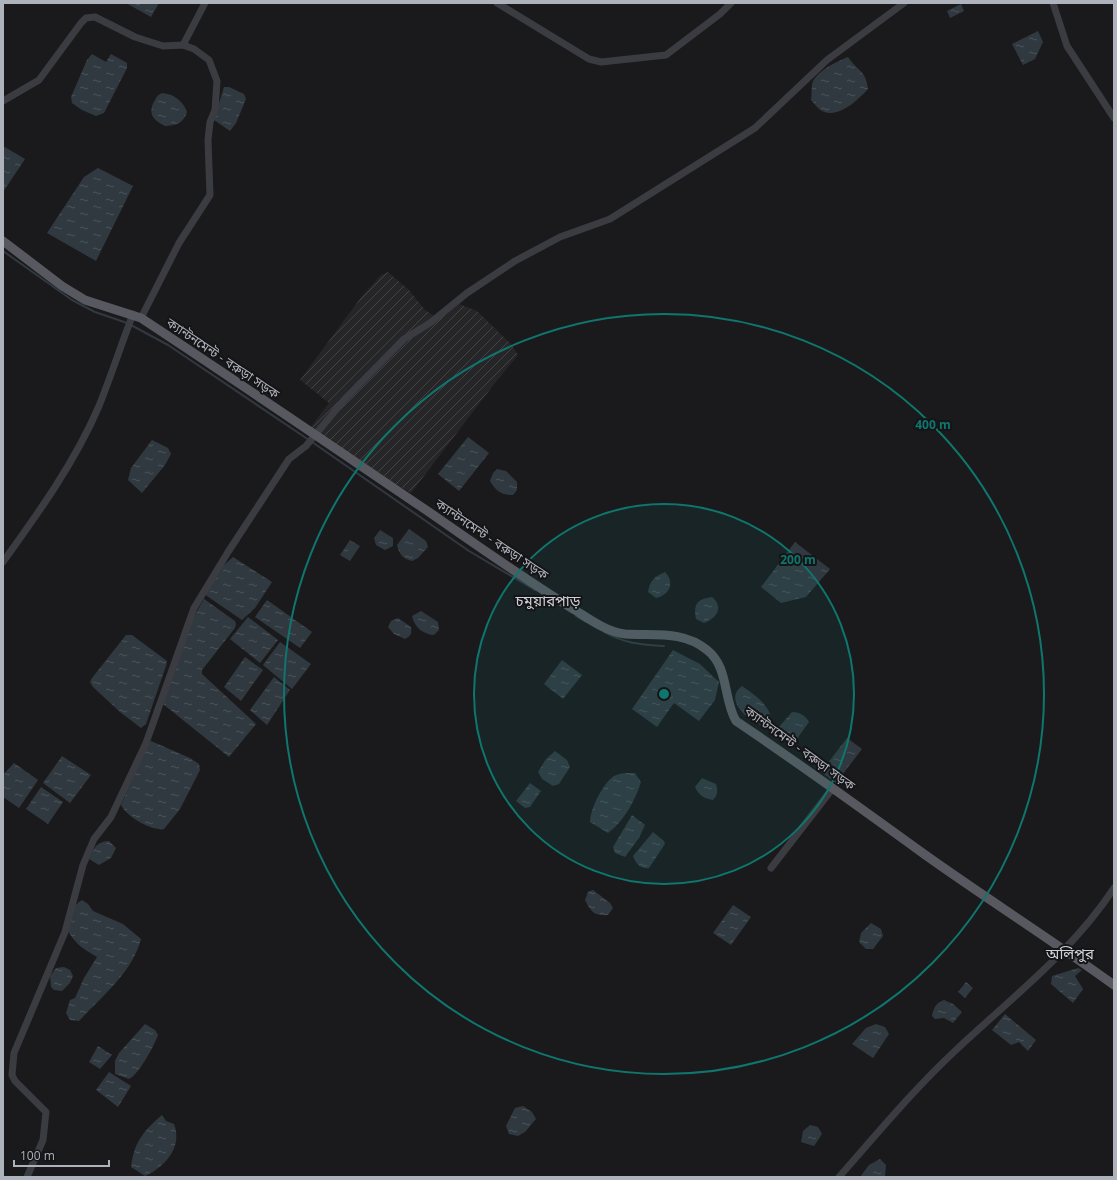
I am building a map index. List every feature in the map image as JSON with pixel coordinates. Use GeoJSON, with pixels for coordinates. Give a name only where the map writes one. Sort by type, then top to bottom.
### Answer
{"type":"FeatureCollection","features":[{"type":"Feature","properties":{"kind":"main road","name":"ক্যান্টনমেন্ট - বরুড়া সড়ক"},"geometry":{"type":"LineString","coordinates":[[3,242],[62,286],[86,300],[137,316],[511,569],[609,630],[624,634],[658,633],[686,637],[708,650],[721,667],[732,713],[736,721],[833,788],[925,855],[1063,948],[1114,985]]}},
{"type":"Feature","properties":{"kind":"street"},"geometry":{"type":"LineString","coordinates":[[183,45],[205,3]]}},
{"type":"Feature","properties":{"kind":"street"},"geometry":{"type":"LineString","coordinates":[[497,3],[589,59],[601,62],[666,55],[720,14],[730,3]]}},
{"type":"Feature","properties":{"kind":"street"},"geometry":{"type":"LineString","coordinates":[[27,1177],[43,1140],[46,1112],[14,1081],[12,1075],[14,1053],[64,932],[83,865],[94,838],[111,817],[146,743],[191,615],[202,593],[289,459],[306,446],[344,400],[404,339],[430,323],[467,293],[515,261],[560,237],[610,219],[755,128],[827,60],[843,50],[904,3]]}},
{"type":"Feature","properties":{"kind":"street"},"geometry":{"type":"LineString","coordinates":[[1053,3],[1067,46],[1114,118]]}},
{"type":"Feature","properties":{"kind":"street"},"geometry":{"type":"LineString","coordinates":[[3,101],[39,80],[80,23],[86,18],[95,16],[135,37],[163,46],[183,45],[194,49],[209,60],[217,81],[215,110],[210,122],[208,140],[210,195],[137,316],[127,328],[98,407],[62,477],[3,562]]}},
{"type":"Feature","properties":{"kind":"street"},"geometry":{"type":"LineString","coordinates":[[772,868],[833,788]]}},
{"type":"Feature","properties":{"kind":"street"},"geometry":{"type":"LineString","coordinates":[[840,1177],[906,1101],[954,1051],[1063,948],[1083,927],[1114,888]]}},
{"type":"Feature","properties":{"kind":"shaded area"},"geometry":{"type":"Polygon","coordinates":[[[388,272],[409,290],[425,310],[439,319],[459,304],[477,311],[511,344],[518,355],[411,493],[348,455],[310,428],[329,403],[300,380],[362,296],[381,275],[388,272]]]}},
{"type":"Feature","properties":{"kind":"water"},"geometry":{"type":"Polygon","coordinates":[[[126,3],[159,3],[151,17],[126,3]]]}},
{"type":"Feature","properties":{"kind":"water"},"geometry":{"type":"Polygon","coordinates":[[[961,4],[964,11],[950,18],[947,11],[961,4]]]}},
{"type":"Feature","properties":{"kind":"water"},"geometry":{"type":"Polygon","coordinates":[[[1038,31],[1043,42],[1035,59],[1023,65],[1012,44],[1038,31]]]}},
{"type":"Feature","properties":{"kind":"water"},"geometry":{"type":"Polygon","coordinates":[[[92,54],[106,62],[111,54],[127,63],[127,68],[104,113],[96,116],[82,110],[72,103],[71,97],[87,60],[92,54]]]}},
{"type":"Feature","properties":{"kind":"water"},"geometry":{"type":"Polygon","coordinates":[[[848,57],[863,74],[868,89],[853,103],[841,110],[828,113],[822,111],[811,100],[813,81],[824,69],[848,57]]]}},
{"type":"Feature","properties":{"kind":"water"},"geometry":{"type":"Polygon","coordinates":[[[224,87],[229,87],[244,94],[246,99],[236,123],[230,131],[214,120],[224,87]]]}},
{"type":"Feature","properties":{"kind":"water"},"geometry":{"type":"Polygon","coordinates":[[[162,93],[178,99],[185,108],[187,112],[186,116],[179,123],[165,126],[152,116],[151,112],[153,105],[157,97],[162,93]]]}},
{"type":"Feature","properties":{"kind":"water"},"geometry":{"type":"Polygon","coordinates":[[[3,146],[25,159],[3,192],[3,146]]]}},
{"type":"Feature","properties":{"kind":"water"},"geometry":{"type":"Polygon","coordinates":[[[98,168],[133,186],[96,261],[47,233],[84,177],[98,168]]]}},
{"type":"Feature","properties":{"kind":"water"},"geometry":{"type":"Polygon","coordinates":[[[468,437],[489,453],[459,491],[438,474],[468,437]]]}},
{"type":"Feature","properties":{"kind":"water"},"geometry":{"type":"Polygon","coordinates":[[[152,440],[168,448],[171,454],[165,465],[142,493],[128,480],[131,468],[152,440]]]}},
{"type":"Feature","properties":{"kind":"water"},"geometry":{"type":"Polygon","coordinates":[[[497,469],[506,471],[517,482],[517,490],[513,495],[499,492],[490,481],[493,473],[497,469]]]}},
{"type":"Feature","properties":{"kind":"water"},"geometry":{"type":"Polygon","coordinates":[[[409,529],[426,541],[428,547],[418,558],[412,561],[402,556],[397,545],[409,529]]]}},
{"type":"Feature","properties":{"kind":"water"},"geometry":{"type":"Polygon","coordinates":[[[380,530],[393,538],[393,546],[385,550],[376,545],[374,538],[380,530]]]}},
{"type":"Feature","properties":{"kind":"water"},"geometry":{"type":"Polygon","coordinates":[[[350,540],[360,546],[350,561],[340,555],[350,540]]]}},
{"type":"Feature","properties":{"kind":"water"},"geometry":{"type":"Polygon","coordinates":[[[795,542],[830,569],[806,597],[781,603],[761,587],[795,542]]]}},
{"type":"Feature","properties":{"kind":"water"},"geometry":{"type":"Polygon","coordinates":[[[233,557],[272,582],[255,608],[242,620],[204,594],[224,565],[233,557]]]}},
{"type":"Feature","properties":{"kind":"water"},"geometry":{"type":"Polygon","coordinates":[[[665,572],[670,580],[670,588],[665,594],[656,598],[648,592],[651,582],[655,577],[665,572]]]}},
{"type":"Feature","properties":{"kind":"water"},"geometry":{"type":"Polygon","coordinates":[[[712,597],[718,605],[715,615],[709,621],[704,623],[696,619],[695,610],[697,603],[703,599],[712,597]]]}},
{"type":"Feature","properties":{"kind":"water"},"geometry":{"type":"Polygon","coordinates":[[[204,599],[235,621],[236,624],[235,628],[202,670],[202,674],[256,724],[229,757],[163,704],[185,637],[204,599]]]}},
{"type":"Feature","properties":{"kind":"water"},"geometry":{"type":"Polygon","coordinates":[[[267,600],[312,632],[300,648],[255,617],[267,600]]]}},
{"type":"Feature","properties":{"kind":"water"},"geometry":{"type":"Polygon","coordinates":[[[421,611],[438,622],[439,630],[434,635],[423,632],[415,624],[412,616],[421,611]]]}},
{"type":"Feature","properties":{"kind":"water"},"geometry":{"type":"Polygon","coordinates":[[[248,617],[278,640],[260,663],[230,639],[248,617]]]}},
{"type":"Feature","properties":{"kind":"water"},"geometry":{"type":"Polygon","coordinates":[[[398,618],[411,627],[411,634],[405,639],[394,634],[388,627],[391,621],[398,618]]]}},
{"type":"Feature","properties":{"kind":"water"},"geometry":{"type":"Polygon","coordinates":[[[126,635],[132,635],[167,661],[146,724],[141,728],[120,712],[93,687],[90,682],[126,635]]]}},
{"type":"Feature","properties":{"kind":"water"},"geometry":{"type":"Polygon","coordinates":[[[280,642],[311,664],[292,689],[263,665],[280,642]]]}},
{"type":"Feature","properties":{"kind":"water"},"geometry":{"type":"Polygon","coordinates":[[[673,650],[700,664],[719,682],[715,700],[699,721],[674,703],[657,727],[632,709],[673,650]]]}},
{"type":"Feature","properties":{"kind":"water"},"geometry":{"type":"Polygon","coordinates":[[[245,657],[263,670],[241,701],[224,687],[245,657]]]}},
{"type":"Feature","properties":{"kind":"water"},"geometry":{"type":"Polygon","coordinates":[[[562,660],[582,675],[563,699],[544,684],[562,660]]]}},
{"type":"Feature","properties":{"kind":"water"},"geometry":{"type":"Polygon","coordinates":[[[274,677],[290,690],[267,725],[250,710],[274,677]]]}},
{"type":"Feature","properties":{"kind":"water"},"geometry":{"type":"Polygon","coordinates":[[[742,686],[757,697],[766,707],[771,718],[771,724],[766,727],[760,725],[741,711],[735,698],[737,692],[742,686]]]}},
{"type":"Feature","properties":{"kind":"water"},"geometry":{"type":"Polygon","coordinates":[[[792,712],[802,714],[809,722],[794,743],[783,737],[778,728],[792,712]]]}},
{"type":"Feature","properties":{"kind":"water"},"geometry":{"type":"Polygon","coordinates":[[[847,738],[862,749],[836,783],[821,772],[847,738]]]}},
{"type":"Feature","properties":{"kind":"water"},"geometry":{"type":"Polygon","coordinates":[[[151,741],[190,758],[199,764],[200,770],[180,809],[164,829],[153,828],[140,822],[128,814],[121,805],[148,743],[151,741]]]}},
{"type":"Feature","properties":{"kind":"water"},"geometry":{"type":"Polygon","coordinates":[[[555,751],[567,760],[570,767],[559,784],[553,786],[542,779],[538,772],[546,759],[555,751]]]}},
{"type":"Feature","properties":{"kind":"water"},"geometry":{"type":"Polygon","coordinates":[[[62,756],[91,775],[70,803],[43,783],[62,756]]]}},
{"type":"Feature","properties":{"kind":"water"},"geometry":{"type":"Polygon","coordinates":[[[14,763],[38,780],[19,808],[3,797],[3,775],[14,763]]]}},
{"type":"Feature","properties":{"kind":"water"},"geometry":{"type":"Polygon","coordinates":[[[622,773],[635,773],[641,782],[636,796],[619,823],[608,833],[590,822],[592,810],[602,790],[610,779],[622,773]]]}},
{"type":"Feature","properties":{"kind":"water"},"geometry":{"type":"Polygon","coordinates":[[[702,778],[716,784],[717,792],[713,800],[702,796],[698,793],[695,787],[702,778]]]}},
{"type":"Feature","properties":{"kind":"water"},"geometry":{"type":"Polygon","coordinates":[[[530,783],[541,791],[530,807],[525,808],[516,801],[530,783]]]}},
{"type":"Feature","properties":{"kind":"water"},"geometry":{"type":"Polygon","coordinates":[[[41,787],[63,802],[48,824],[26,809],[41,787]]]}},
{"type":"Feature","properties":{"kind":"water"},"geometry":{"type":"Polygon","coordinates":[[[632,815],[645,825],[639,838],[625,857],[615,853],[613,847],[632,815]]]}},
{"type":"Feature","properties":{"kind":"water"},"geometry":{"type":"Polygon","coordinates":[[[653,832],[664,841],[665,844],[649,868],[643,868],[637,864],[633,856],[653,832]]]}},
{"type":"Feature","properties":{"kind":"water"},"geometry":{"type":"Polygon","coordinates":[[[109,841],[116,848],[111,858],[99,865],[89,859],[98,844],[109,841]]]}},
{"type":"Feature","properties":{"kind":"water"},"geometry":{"type":"Polygon","coordinates":[[[593,890],[610,903],[613,908],[608,915],[596,914],[589,908],[585,900],[588,892],[593,890]]]}},
{"type":"Feature","properties":{"kind":"water"},"geometry":{"type":"Polygon","coordinates":[[[82,900],[88,904],[93,911],[123,924],[141,939],[131,963],[115,983],[79,1021],[70,1020],[66,1013],[70,1000],[75,998],[84,978],[97,957],[80,946],[73,939],[67,929],[73,908],[82,900]]]}},
{"type":"Feature","properties":{"kind":"water"},"geometry":{"type":"Polygon","coordinates":[[[733,905],[751,917],[731,945],[713,933],[733,905]]]}},
{"type":"Feature","properties":{"kind":"water"},"geometry":{"type":"Polygon","coordinates":[[[871,923],[881,929],[883,936],[873,949],[866,949],[859,942],[861,933],[871,923]]]}},
{"type":"Feature","properties":{"kind":"water"},"geometry":{"type":"Polygon","coordinates":[[[64,967],[70,970],[73,976],[70,983],[62,991],[54,990],[51,987],[50,976],[56,968],[64,967]]]}},
{"type":"Feature","properties":{"kind":"water"},"geometry":{"type":"Polygon","coordinates":[[[1078,968],[1082,970],[1075,976],[1083,989],[1073,1003],[1051,984],[1052,976],[1078,968]]]}},
{"type":"Feature","properties":{"kind":"water"},"geometry":{"type":"Polygon","coordinates":[[[966,982],[973,988],[965,998],[958,992],[966,982]]]}},
{"type":"Feature","properties":{"kind":"water"},"geometry":{"type":"Polygon","coordinates":[[[944,1000],[953,1004],[962,1012],[953,1023],[944,1018],[935,1019],[932,1016],[939,1002],[944,1000]]]}},
{"type":"Feature","properties":{"kind":"water"},"geometry":{"type":"Polygon","coordinates":[[[1005,1014],[1036,1040],[1028,1051],[1019,1042],[1011,1045],[992,1030],[1005,1014]]]}},
{"type":"Feature","properties":{"kind":"water"},"geometry":{"type":"Polygon","coordinates":[[[145,1024],[155,1030],[158,1035],[146,1059],[137,1072],[129,1079],[115,1074],[115,1061],[119,1053],[145,1024]]]}},
{"type":"Feature","properties":{"kind":"water"},"geometry":{"type":"Polygon","coordinates":[[[876,1024],[885,1027],[889,1034],[873,1058],[852,1044],[866,1028],[876,1024]]]}},
{"type":"Feature","properties":{"kind":"water"},"geometry":{"type":"Polygon","coordinates":[[[98,1046],[112,1055],[100,1069],[89,1062],[98,1046]]]}},
{"type":"Feature","properties":{"kind":"water"},"geometry":{"type":"Polygon","coordinates":[[[109,1072],[131,1086],[118,1107],[96,1090],[109,1072]]]}},
{"type":"Feature","properties":{"kind":"water"},"geometry":{"type":"Polygon","coordinates":[[[523,1106],[532,1112],[536,1119],[525,1132],[518,1136],[509,1134],[506,1126],[515,1108],[523,1106]]]}},
{"type":"Feature","properties":{"kind":"water"},"geometry":{"type":"Polygon","coordinates":[[[162,1115],[166,1121],[174,1124],[176,1141],[174,1148],[165,1162],[145,1176],[131,1167],[134,1151],[140,1138],[162,1115]]]}},
{"type":"Feature","properties":{"kind":"water"},"geometry":{"type":"Polygon","coordinates":[[[810,1125],[818,1127],[822,1134],[814,1146],[801,1142],[803,1131],[810,1125]]]}},
{"type":"Feature","properties":{"kind":"water"},"geometry":{"type":"Polygon","coordinates":[[[880,1159],[886,1165],[885,1177],[860,1177],[869,1165],[880,1159]]]}},
{"type":"Feature","properties":{"kind":"waterway"},"geometry":{"type":"LineString","coordinates":[[3,251],[72,300],[95,312],[127,323]]}},
{"type":"Feature","properties":{"kind":"waterway"},"geometry":{"type":"LineString","coordinates":[[131,325],[168,345],[309,440]]}},
{"type":"Feature","properties":{"kind":"waterway"},"geometry":{"type":"LineString","coordinates":[[312,442],[469,551],[535,590]]}},
{"type":"Feature","properties":{"kind":"waterway"},"geometry":{"type":"LineString","coordinates":[[576,616],[586,622]]}},
{"type":"Feature","properties":{"kind":"waterway"},"geometry":{"type":"LineString","coordinates":[[604,632],[618,639],[633,643],[664,646]]}},
{"type":"Feature","properties":{"kind":"district","name":"চমুয়ারপাড়"},"geometry":{"type":"Point","coordinates":[548,600]}},
{"type":"Feature","properties":{"kind":"district","name":"অলিপুর"},"geometry":{"type":"Point","coordinates":[1070,953]}}]}
